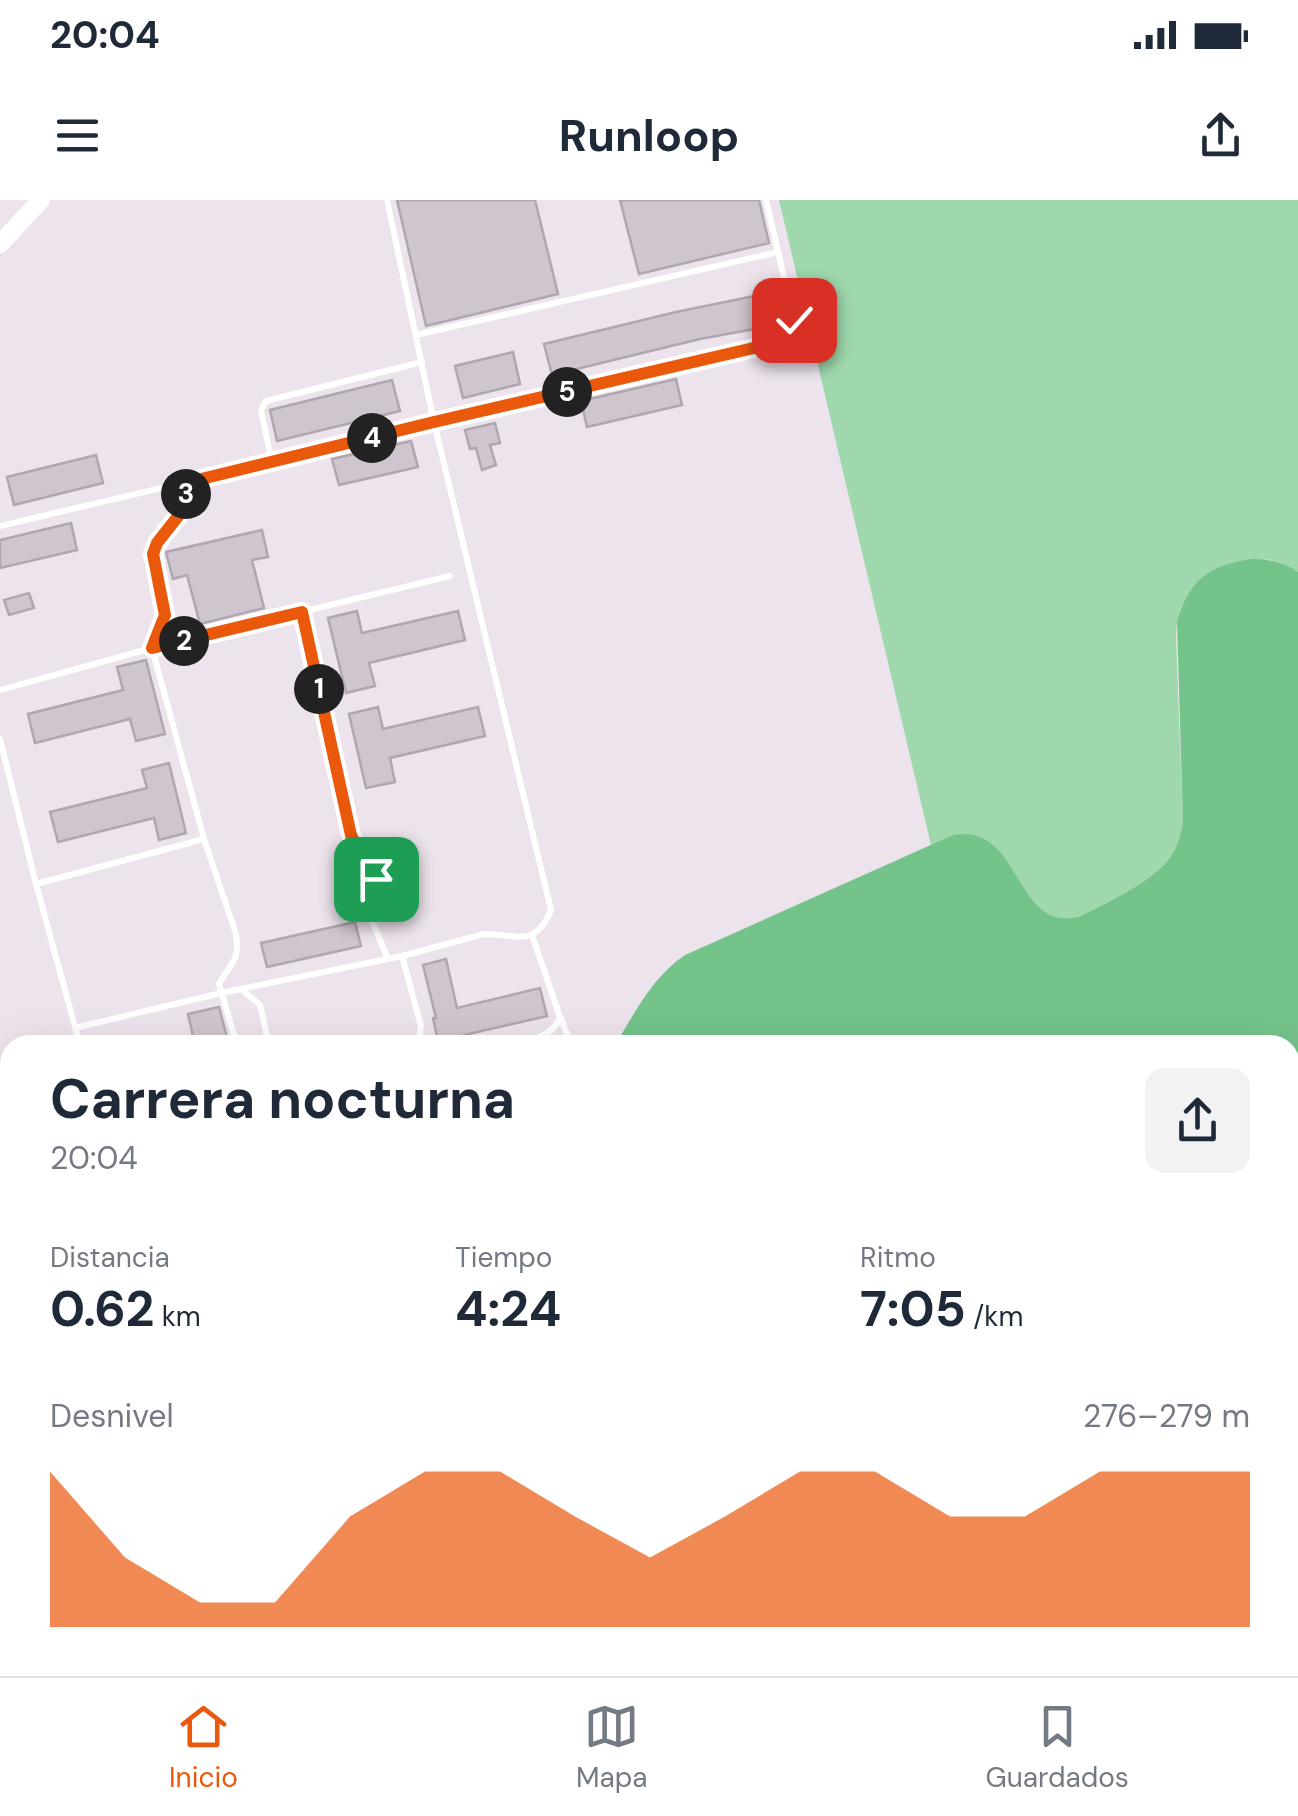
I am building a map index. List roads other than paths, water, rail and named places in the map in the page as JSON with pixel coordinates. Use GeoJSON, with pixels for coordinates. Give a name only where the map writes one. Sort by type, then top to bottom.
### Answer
{"type":"FeatureCollection","features":[{"type":"Feature","properties":{"kind":"main road"},"geometry":{"type":"LineString","coordinates":[[0,244],[42,200]]}},
{"type":"Feature","properties":{"kind":"lane"},"geometry":{"type":"LineString","coordinates":[[75,1028],[402,956],[484,934],[532,936],[551,910],[434,422],[387,200]]}},
{"type":"Feature","properties":{"kind":"lane"},"geometry":{"type":"LineString","coordinates":[[0,526],[780,342],[792,330],[794,320],[766,200]]}},
{"type":"Feature","properties":{"kind":"lane"},"geometry":{"type":"LineString","coordinates":[[416,335],[778,252]]}},
{"type":"Feature","properties":{"kind":"lane"},"geometry":{"type":"LineString","coordinates":[[272,463],[261,410],[266,401],[422,362]]}},
{"type":"Feature","properties":{"kind":"lane"},"geometry":{"type":"LineString","coordinates":[[189,482],[183,510],[153,554],[165,615],[152,648],[204,838],[236,934],[236,959],[219,984],[233,1035]]}},
{"type":"Feature","properties":{"kind":"lane"},"geometry":{"type":"LineString","coordinates":[[0,690],[152,648],[450,576]]}},
{"type":"Feature","properties":{"kind":"lane"},"geometry":{"type":"LineString","coordinates":[[302,612],[351,835],[363,862],[390,895],[389,905],[371,919],[388,959]]}},
{"type":"Feature","properties":{"kind":"lane"},"geometry":{"type":"LineString","coordinates":[[0,739],[77,1035]]}},
{"type":"Feature","properties":{"kind":"lane"},"geometry":{"type":"LineString","coordinates":[[36,884],[204,838]]}},
{"type":"Feature","properties":{"kind":"lane"},"geometry":{"type":"LineString","coordinates":[[532,936],[566,1035]]}},
{"type":"Feature","properties":{"kind":"lane"},"geometry":{"type":"LineString","coordinates":[[402,956],[419,1035]]}},
{"type":"Feature","properties":{"kind":"lane"},"geometry":{"type":"LineString","coordinates":[[241,989],[260,1005],[268,1035]]}},
{"type":"Feature","properties":{"kind":"lane"},"geometry":{"type":"LineString","coordinates":[[540,1035],[555,1029],[560,1017]]}}]}
